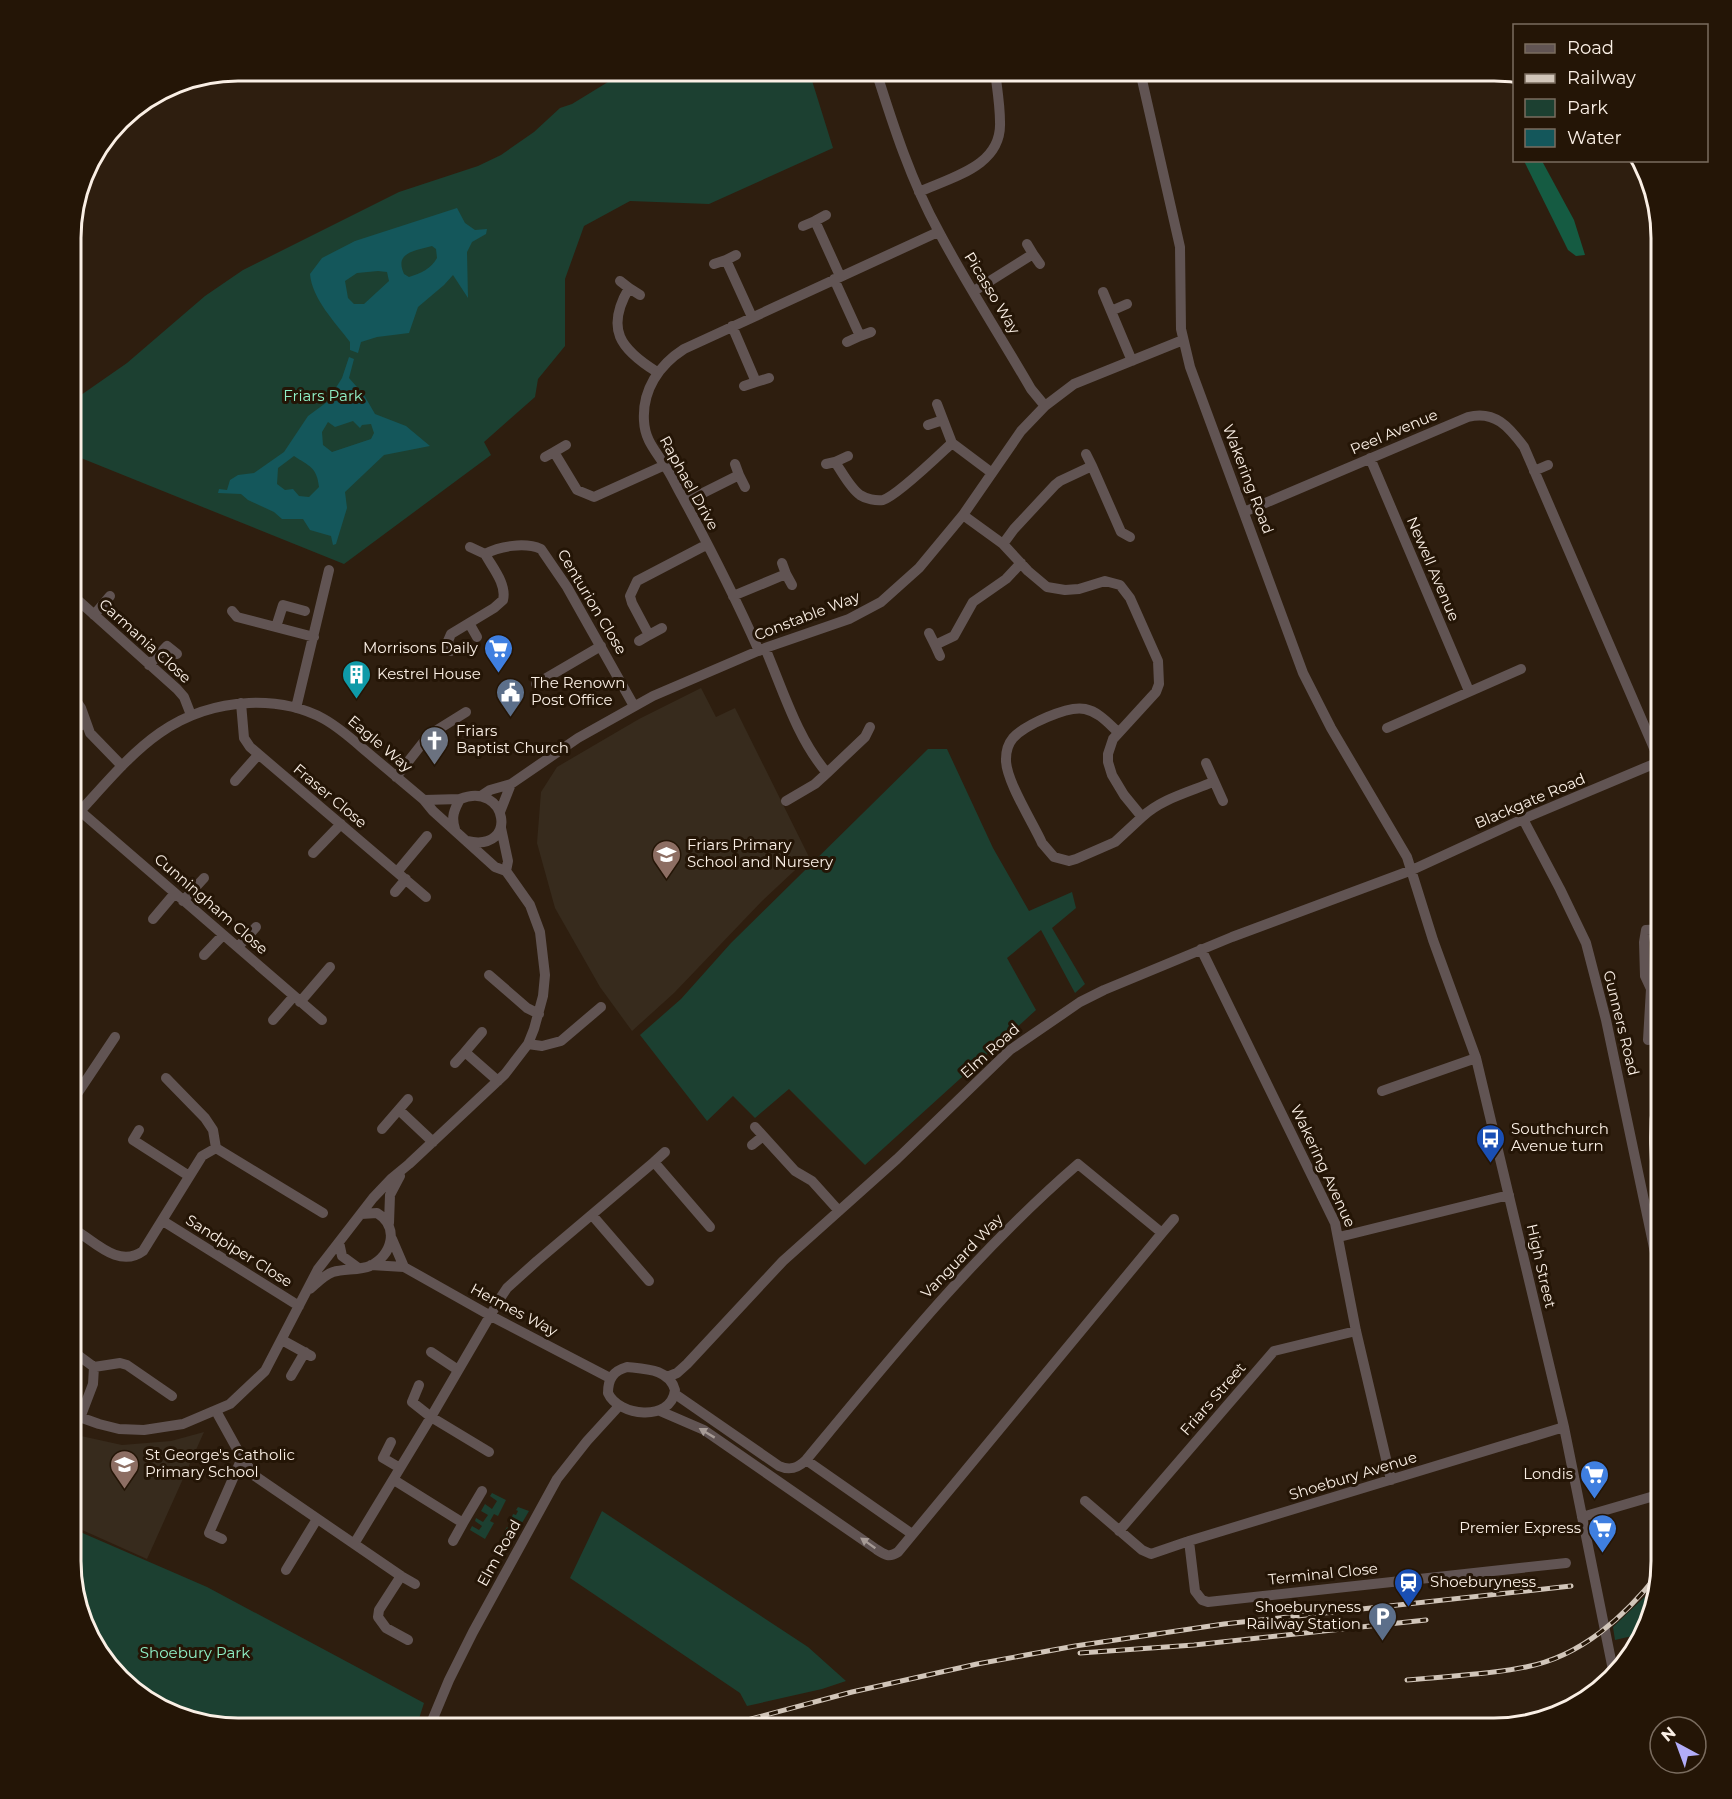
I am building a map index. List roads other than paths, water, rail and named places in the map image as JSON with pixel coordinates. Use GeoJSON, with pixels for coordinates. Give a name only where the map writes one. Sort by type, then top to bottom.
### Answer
{"type":"FeatureCollection","features":[{"type":"Feature","properties":{"kind":"street","name":"Picasso Way"},"geometry":{"type":"LineString","coordinates":[[879,81],[898,139],[938,232],[1032,389],[1045,406]]}},
{"type":"Feature","properties":{"kind":"street"},"geometry":{"type":"LineString","coordinates":[[919,192],[978,166],[988,158],[996,145],[1000,123],[996,81]]}},
{"type":"Feature","properties":{"kind":"street","name":"Wakering Road"},"geometry":{"type":"LineString","coordinates":[[1142,81],[1180,247],[1180,319],[1190,367],[1303,673],[1331,728],[1402,848],[1412,870]]}},
{"type":"Feature","properties":{"kind":"street"},"geometry":{"type":"LineString","coordinates":[[803,226],[826,216]]}},
{"type":"Feature","properties":{"kind":"street"},"geometry":{"type":"LineString","coordinates":[[815,221],[860,336]]}},
{"type":"Feature","properties":{"kind":"street","name":"Raphael Drive"},"geometry":{"type":"LineString","coordinates":[[827,773],[816,761],[762,650],[685,502],[665,465],[651,447],[644,422],[647,397],[657,372],[684,349],[938,232]]}},
{"type":"Feature","properties":{"kind":"street"},"geometry":{"type":"LineString","coordinates":[[974,291],[1030,249],[1040,264]]}},
{"type":"Feature","properties":{"kind":"street"},"geometry":{"type":"LineString","coordinates":[[714,264],[731,257],[752,317]]}},
{"type":"Feature","properties":{"kind":"street"},"geometry":{"type":"LineString","coordinates":[[640,295],[625,284],[617,325],[621,337],[633,356],[657,372]]}},
{"type":"Feature","properties":{"kind":"street"},"geometry":{"type":"LineString","coordinates":[[1103,292],[1132,362]]}},
{"type":"Feature","properties":{"kind":"street"},"geometry":{"type":"LineString","coordinates":[[1111,311],[1126,304]]}},
{"type":"Feature","properties":{"kind":"street"},"geometry":{"type":"LineString","coordinates":[[732,326],[756,382]]}},
{"type":"Feature","properties":{"kind":"street"},"geometry":{"type":"LineString","coordinates":[[848,342],[871,332]]}},
{"type":"Feature","properties":{"kind":"street","name":"Constable Way"},"geometry":{"type":"LineString","coordinates":[[481,796],[490,790],[511,784],[555,753],[634,706],[691,678],[835,625],[881,602],[920,568],[963,515],[1022,431],[1045,406],[1074,384],[1183,340]]}},
{"type":"Feature","properties":{"kind":"street"},"geometry":{"type":"LineString","coordinates":[[744,386],[769,378]]}},
{"type":"Feature","properties":{"kind":"street"},"geometry":{"type":"LineString","coordinates":[[937,404],[952,444],[992,473]]}},
{"type":"Feature","properties":{"kind":"street","name":"Peel Avenue"},"geometry":{"type":"LineString","coordinates":[[1244,512],[1478,414],[1488,415],[1502,421],[1524,447],[1651,739]]}},
{"type":"Feature","properties":{"kind":"street"},"geometry":{"type":"LineString","coordinates":[[928,425],[943,420]]}},
{"type":"Feature","properties":{"kind":"street"},"geometry":{"type":"LineString","coordinates":[[848,456],[831,463],[860,495],[882,500],[894,494],[952,444]]}},
{"type":"Feature","properties":{"kind":"street"},"geometry":{"type":"LineString","coordinates":[[566,445],[550,454],[577,490],[594,497],[665,465]]}},
{"type":"Feature","properties":{"kind":"street"},"geometry":{"type":"LineString","coordinates":[[1086,454],[1121,532],[1130,537]]}},
{"type":"Feature","properties":{"kind":"street","name":"Newell Avenue"},"geometry":{"type":"LineString","coordinates":[[1370,458],[1469,691]]}},
{"type":"Feature","properties":{"kind":"street"},"geometry":{"type":"LineString","coordinates":[[735,464],[745,487]]}},
{"type":"Feature","properties":{"kind":"street"},"geometry":{"type":"LineString","coordinates":[[1534,471],[1548,465]]}},
{"type":"Feature","properties":{"kind":"street"},"geometry":{"type":"LineString","coordinates":[[1003,544],[1055,485],[1092,466]]}},
{"type":"Feature","properties":{"kind":"street"},"geometry":{"type":"LineString","coordinates":[[685,502],[739,475]]}},
{"type":"Feature","properties":{"kind":"street"},"geometry":{"type":"LineString","coordinates":[[963,515],[1003,544],[1034,577],[1047,587],[1065,590],[1079,589],[1105,581],[1120,585],[1130,598],[1158,661],[1160,679],[1156,692],[1118,732],[1110,747],[1109,768],[1124,795],[1142,817]]}},
{"type":"Feature","properties":{"kind":"street"},"geometry":{"type":"LineString","coordinates":[[662,628],[644,638],[630,596],[637,581],[706,545]]}},
{"type":"Feature","properties":{"kind":"street","name":"Centurion Close"},"geometry":{"type":"LineString","coordinates":[[485,554],[500,547],[535,546],[542,549],[601,646],[634,706]]}},
{"type":"Feature","properties":{"kind":"street"},"geometry":{"type":"LineString","coordinates":[[451,651],[448,641],[451,634],[503,600],[504,590],[485,554],[470,547]]}},
{"type":"Feature","properties":{"kind":"street"},"geometry":{"type":"LineString","coordinates":[[935,645],[954,636],[973,602],[1006,579],[1021,562]]}},
{"type":"Feature","properties":{"kind":"street"},"geometry":{"type":"LineString","coordinates":[[733,596],[784,568],[792,585]]}},
{"type":"Feature","properties":{"kind":"street"},"geometry":{"type":"LineString","coordinates":[[296,708],[329,570]]}},
{"type":"Feature","properties":{"kind":"street"},"geometry":{"type":"LineString","coordinates":[[94,615],[110,596]]}},
{"type":"Feature","properties":{"kind":"street","name":"Carmania Close"},"geometry":{"type":"LineString","coordinates":[[81,603],[177,689],[184,697],[191,714]]}},
{"type":"Feature","properties":{"kind":"street"},"geometry":{"type":"LineString","coordinates":[[276,627],[283,605],[305,611]]}},
{"type":"Feature","properties":{"kind":"street"},"geometry":{"type":"LineString","coordinates":[[232,611],[237,617],[314,637]]}},
{"type":"Feature","properties":{"kind":"street"},"geometry":{"type":"LineString","coordinates":[[469,623],[477,637]]}},
{"type":"Feature","properties":{"kind":"street"},"geometry":{"type":"LineString","coordinates":[[929,633],[940,656]]}},
{"type":"Feature","properties":{"kind":"street"},"geometry":{"type":"LineString","coordinates":[[149,665],[167,646],[177,654]]}},
{"type":"Feature","properties":{"kind":"street"},"geometry":{"type":"LineString","coordinates":[[536,684],[601,646]]}},
{"type":"Feature","properties":{"kind":"street"},"geometry":{"type":"LineString","coordinates":[[1387,728],[1521,669]]}},
{"type":"Feature","properties":{"kind":"street","name":"Eagle Way"},"geometry":{"type":"LineString","coordinates":[[81,809],[150,739],[176,721],[191,714],[241,704],[267,702],[296,708],[322,718],[342,730],[424,800],[454,829]]}},
{"type":"Feature","properties":{"kind":"street","name":"Fraser Close"},"geometry":{"type":"LineString","coordinates":[[241,704],[244,738],[250,747],[426,897]]}},
{"type":"Feature","properties":{"kind":"street"},"geometry":{"type":"LineString","coordinates":[[81,708],[90,734],[122,766]]}},
{"type":"Feature","properties":{"kind":"street"},"geometry":{"type":"LineString","coordinates":[[1118,732],[1101,717],[1087,709],[1080,708],[1064,711],[1026,728],[1014,736],[1006,753],[1006,768],[1042,843],[1048,852],[1061,860],[1076,859],[1114,842],[1151,808],[1213,782]]}},
{"type":"Feature","properties":{"kind":"street"},"geometry":{"type":"LineString","coordinates":[[396,777],[429,735],[466,712]]}},
{"type":"Feature","properties":{"kind":"street"},"geometry":{"type":"LineString","coordinates":[[81,725],[86,723]]}},
{"type":"Feature","properties":{"kind":"street"},"geometry":{"type":"LineString","coordinates":[[786,801],[827,773],[865,737],[870,727]]}},
{"type":"Feature","properties":{"kind":"street"},"geometry":{"type":"LineString","coordinates":[[235,781],[258,755]]}},
{"type":"Feature","properties":{"kind":"street"},"geometry":{"type":"LineString","coordinates":[[1206,763],[1223,801]]}},
{"type":"Feature","properties":{"kind":"street","name":"Blackgate Road"},"geometry":{"type":"LineString","coordinates":[[1412,870],[1523,819],[1651,766]]}},
{"type":"Feature","properties":{"kind":"street"},"geometry":{"type":"LineString","coordinates":[[506,871],[508,861],[500,812],[511,784]]}},
{"type":"Feature","properties":{"kind":"street"},"geometry":{"type":"LineString","coordinates":[[424,800],[481,796],[495,804],[500,812]]}},
{"type":"Feature","properties":{"kind":"street"},"geometry":{"type":"LineString","coordinates":[[81,1418],[119,1429],[144,1430],[183,1424],[230,1404],[264,1371],[318,1269],[383,1186],[498,1082],[528,1044],[539,1014],[545,975],[540,932],[530,905],[506,871],[495,867],[454,829],[453,814],[460,799]]}},
{"type":"Feature","properties":{"kind":"street","name":"Cunningham Close"},"geometry":{"type":"LineString","coordinates":[[81,811],[322,1020]]}},
{"type":"Feature","properties":{"kind":"street","name":"Gunners Road"},"geometry":{"type":"LineString","coordinates":[[1523,819],[1586,943],[1613,1053],[1651,1230]]}},
{"type":"Feature","properties":{"kind":"street"},"geometry":{"type":"LineString","coordinates":[[313,853],[341,824]]}},
{"type":"Feature","properties":{"kind":"street"},"geometry":{"type":"LineString","coordinates":[[467,841],[476,843],[492,840],[501,828]]}},
{"type":"Feature","properties":{"kind":"street"},"geometry":{"type":"LineString","coordinates":[[395,892],[401,875],[426,836]]}},
{"type":"Feature","properties":{"kind":"street","name":"Elm Road"},"geometry":{"type":"LineString","coordinates":[[667,1377],[687,1364],[783,1261],[1024,1039],[1080,1002],[1104,990],[1298,911],[1412,870]]}},
{"type":"Feature","properties":{"kind":"street","name":"High Street"},"geometry":{"type":"LineString","coordinates":[[1412,870],[1433,940],[1476,1058],[1564,1427],[1612,1665]]}},
{"type":"Feature","properties":{"kind":"street"},"geometry":{"type":"LineString","coordinates":[[153,919],[204,878]]}},
{"type":"Feature","properties":{"kind":"street"},"geometry":{"type":"LineString","coordinates":[[238,948],[256,927]]}},
{"type":"Feature","properties":{"kind":"street"},"geometry":{"type":"LineString","coordinates":[[1648,1040],[1651,989],[1645,976],[1644,942],[1646,930],[1651,930]]}},
{"type":"Feature","properties":{"kind":"street"},"geometry":{"type":"LineString","coordinates":[[204,955],[223,935]]}},
{"type":"Feature","properties":{"kind":"street","name":"Wakering Avenue"},"geometry":{"type":"LineString","coordinates":[[1201,950],[1329,1210],[1339,1237],[1356,1330],[1391,1480]]}},
{"type":"Feature","properties":{"kind":"street"},"geometry":{"type":"LineString","coordinates":[[273,1020],[330,967]]}},
{"type":"Feature","properties":{"kind":"street"},"geometry":{"type":"LineString","coordinates":[[489,975],[526,1008],[539,1014]]}},
{"type":"Feature","properties":{"kind":"street"},"geometry":{"type":"LineString","coordinates":[[528,1044],[542,1046],[561,1041],[601,1007]]}},
{"type":"Feature","properties":{"kind":"street"},"geometry":{"type":"LineString","coordinates":[[455,1063],[482,1032]]}},
{"type":"Feature","properties":{"kind":"street"},"geometry":{"type":"LineString","coordinates":[[81,1088],[115,1037]]}},
{"type":"Feature","properties":{"kind":"street"},"geometry":{"type":"LineString","coordinates":[[465,1052],[498,1082]]}},
{"type":"Feature","properties":{"kind":"street"},"geometry":{"type":"LineString","coordinates":[[1382,1091],[1476,1058]]}},
{"type":"Feature","properties":{"kind":"street"},"geometry":{"type":"LineString","coordinates":[[166,1078],[205,1118],[213,1130],[216,1148],[323,1214]]}},
{"type":"Feature","properties":{"kind":"street"},"geometry":{"type":"LineString","coordinates":[[382,1130],[408,1099]]}},
{"type":"Feature","properties":{"kind":"street"},"geometry":{"type":"LineString","coordinates":[[399,1110],[433,1142]]}},
{"type":"Feature","properties":{"kind":"street"},"geometry":{"type":"LineString","coordinates":[[755,1127],[795,1171],[812,1181],[839,1211]]}},
{"type":"Feature","properties":{"kind":"street"},"geometry":{"type":"LineString","coordinates":[[139,1130],[133,1140],[189,1176]]}},
{"type":"Feature","properties":{"kind":"street"},"geometry":{"type":"LineString","coordinates":[[753,1145],[764,1136]]}},
{"type":"Feature","properties":{"kind":"street","name":"Sandpiper Close"},"geometry":{"type":"LineString","coordinates":[[81,1234],[117,1256],[127,1258],[143,1251],[202,1156],[216,1148]]}},
{"type":"Feature","properties":{"kind":"street"},"geometry":{"type":"LineString","coordinates":[[354,1544],[507,1288],[665,1152]]}},
{"type":"Feature","properties":{"kind":"street"},"geometry":{"type":"LineString","coordinates":[[654,1162],[710,1227]]}},
{"type":"Feature","properties":{"kind":"street"},"geometry":{"type":"LineString","coordinates":[[404,1267],[392,1239],[389,1223],[390,1195],[394,1183],[410,1164]]}},
{"type":"Feature","properties":{"kind":"street","name":"Vanguard Way"},"geometry":{"type":"LineString","coordinates":[[806,1460],[945,1294],[1027,1209],[1078,1164],[1162,1233]]}},
{"type":"Feature","properties":{"kind":"street"},"geometry":{"type":"LineString","coordinates":[[1339,1237],[1509,1195]]}},
{"type":"Feature","properties":{"kind":"street"},"geometry":{"type":"LineString","coordinates":[[361,1214],[377,1213],[389,1223]]}},
{"type":"Feature","properties":{"kind":"street"},"geometry":{"type":"LineString","coordinates":[[592,1215],[649,1281]]}},
{"type":"Feature","properties":{"kind":"street"},"geometry":{"type":"LineString","coordinates":[[660,1412],[670,1404],[675,1394],[674,1386],[667,1377],[653,1371],[627,1367],[615,1372],[610,1378],[608,1393],[610,1399],[619,1406],[627,1409],[660,1412],[704,1430],[886,1556],[892,1556],[898,1552],[1174,1219]]}},
{"type":"Feature","properties":{"kind":"street","name":"Sandpiper Close"},"geometry":{"type":"LineString","coordinates":[[163,1221],[299,1306]]}},
{"type":"Feature","properties":{"kind":"street"},"geometry":{"type":"LineString","coordinates":[[307,1291],[330,1273],[371,1265],[392,1239]]}},
{"type":"Feature","properties":{"kind":"street"},"geometry":{"type":"LineString","coordinates":[[339,1242],[342,1256],[357,1267]]}},
{"type":"Feature","properties":{"kind":"street","name":"Hermes Way"},"geometry":{"type":"LineString","coordinates":[[371,1265],[404,1267],[491,1316],[610,1378]]}},
{"type":"Feature","properties":{"kind":"street","name":"Friars Street"},"geometry":{"type":"LineString","coordinates":[[1119,1531],[1274,1351],[1356,1330]]}},
{"type":"Feature","properties":{"kind":"street"},"geometry":{"type":"LineString","coordinates":[[282,1340],[308,1354],[291,1376]]}},
{"type":"Feature","properties":{"kind":"street"},"geometry":{"type":"LineString","coordinates":[[431,1352],[458,1370]]}},
{"type":"Feature","properties":{"kind":"street"},"geometry":{"type":"LineString","coordinates":[[81,1358],[94,1367],[120,1363],[127,1365],[172,1396]]}},
{"type":"Feature","properties":{"kind":"street"},"geometry":{"type":"LineString","coordinates":[[81,1405],[93,1384],[94,1367]]}},
{"type":"Feature","properties":{"kind":"street"},"geometry":{"type":"LineString","coordinates":[[419,1385],[412,1402],[431,1417],[489,1452]]}},
{"type":"Feature","properties":{"kind":"street"},"geometry":{"type":"LineString","coordinates":[[675,1394],[779,1466],[789,1469],[801,1465],[806,1460],[912,1534]]}},
{"type":"Feature","properties":{"kind":"street","name":"Elm Road"},"geometry":{"type":"LineString","coordinates":[[433,1718],[473,1632],[551,1490],[569,1463],[619,1406]]}},
{"type":"Feature","properties":{"kind":"street"},"geometry":{"type":"LineString","coordinates":[[216,1411],[242,1458],[255,1476],[415,1584]]}},
{"type":"Feature","properties":{"kind":"street","name":"Shoebury Avenue"},"geometry":{"type":"LineString","coordinates":[[1119,1531],[1142,1550],[1151,1554],[1564,1427]]}},
{"type":"Feature","properties":{"kind":"street"},"geometry":{"type":"LineString","coordinates":[[390,1442],[383,1458],[400,1468]]}},
{"type":"Feature","properties":{"kind":"street"},"geometry":{"type":"LineString","coordinates":[[755,1466],[764,1455]]}},
{"type":"Feature","properties":{"kind":"street"},"geometry":{"type":"LineString","coordinates":[[222,1539],[208,1533],[242,1458]]}},
{"type":"Feature","properties":{"kind":"street"},"geometry":{"type":"LineString","coordinates":[[394,1480],[463,1523]]}},
{"type":"Feature","properties":{"kind":"street"},"geometry":{"type":"LineString","coordinates":[[453,1541],[482,1491]]}},
{"type":"Feature","properties":{"kind":"street"},"geometry":{"type":"LineString","coordinates":[[1582,1517],[1651,1497]]}},
{"type":"Feature","properties":{"kind":"street"},"geometry":{"type":"LineString","coordinates":[[1084,1501],[1119,1531]]}},
{"type":"Feature","properties":{"kind":"street"},"geometry":{"type":"LineString","coordinates":[[286,1570],[316,1519]]}},
{"type":"Feature","properties":{"kind":"street","name":"Terminal Close"},"geometry":{"type":"LineString","coordinates":[[1189,1541],[1195,1591],[1202,1600],[1208,1602],[1566,1563]]}},
{"type":"Feature","properties":{"kind":"street"},"geometry":{"type":"LineString","coordinates":[[1546,1565],[1548,1578]]}},
{"type":"Feature","properties":{"kind":"street"},"geometry":{"type":"LineString","coordinates":[[401,1576],[379,1610],[378,1617],[386,1628],[408,1640]]}},
{"type":"Feature","properties":{"kind":"water"},"geometry":{"type":"Polygon","coordinates":[[[457,208],[465,223],[475,230],[487,229],[486,234],[472,242],[467,252],[468,298],[453,275],[418,307],[409,333],[377,337],[361,342],[358,353],[350,350],[350,342],[320,301],[310,274],[322,258],[355,241],[457,208]],[[432,246],[413,251],[404,257],[402,267],[404,274],[409,277],[432,265],[437,258],[436,249],[432,246]],[[387,272],[357,273],[345,281],[348,298],[354,304],[364,304],[389,281],[387,272]]]}},
{"type":"Feature","properties":{"kind":"water"},"geometry":{"type":"Polygon","coordinates":[[[349,357],[354,359],[349,378],[364,395],[375,414],[406,426],[430,446],[384,455],[345,492],[347,508],[336,544],[333,545],[331,536],[310,530],[303,519],[282,519],[274,512],[248,500],[241,494],[218,493],[219,489],[227,490],[230,480],[238,475],[254,473],[284,452],[308,416],[327,402],[342,378],[349,357]],[[353,421],[335,427],[328,422],[322,432],[323,445],[332,452],[371,439],[374,433],[371,424],[362,425],[360,428],[353,421]],[[294,456],[278,468],[277,484],[285,490],[293,489],[299,496],[309,497],[319,487],[316,475],[311,468],[294,456]]]}},
{"type":"Feature","properties":{"kind":"railway"},"geometry":{"type":"LineString","coordinates":[[1407,1680],[1481,1674],[1546,1662],[1566,1654],[1601,1632],[1617,1619],[1649,1585]]}},
{"type":"Feature","properties":{"kind":"railway"},"geometry":{"type":"LineString","coordinates":[[754,1718],[852,1692],[977,1664],[1075,1646],[1224,1624],[1571,1586]]}},
{"type":"Feature","properties":{"kind":"railway"},"geometry":{"type":"LineString","coordinates":[[1080,1653],[1194,1645],[1426,1620]]}},
{"type":"Feature","properties":{"kind":"place","name":"Morrisons Daily"},"geometry":{"type":"Point","coordinates":[499,674]}},
{"type":"Feature","properties":{"kind":"place","name":"Kestrel House"},"geometry":{"type":"Point","coordinates":[356,700]}},
{"type":"Feature","properties":{"kind":"place","name":"The Renown Post Office"},"geometry":{"type":"Point","coordinates":[510,718]}},
{"type":"Feature","properties":{"kind":"place","name":"Friars Baptist Church"},"geometry":{"type":"Point","coordinates":[435,766]}},
{"type":"Feature","properties":{"kind":"place","name":"Friars Primary School and Nursery"},"geometry":{"type":"Point","coordinates":[666,880]}},
{"type":"Feature","properties":{"kind":"place","name":"Southchurch Avenue turn"},"geometry":{"type":"Point","coordinates":[1490,1164]}},
{"type":"Feature","properties":{"kind":"place","name":"St George's Catholic Primary School"},"geometry":{"type":"Point","coordinates":[124,1490]}},
{"type":"Feature","properties":{"kind":"place","name":"Londis"},"geometry":{"type":"Point","coordinates":[1594,1500]}},
{"type":"Feature","properties":{"kind":"place","name":"Premier Express"},"geometry":{"type":"Point","coordinates":[1602,1554]}},
{"type":"Feature","properties":{"kind":"place","name":"Shoeburyness"},"geometry":{"type":"Point","coordinates":[1409,1608]}},
{"type":"Feature","properties":{"kind":"place","name":"Shoeburyness Railway Station"},"geometry":{"type":"Point","coordinates":[1382,1642]}},
{"type":"Feature","properties":{"kind":"park label","name":"Friars Park"},"geometry":{"type":"Point","coordinates":[323,396]}},
{"type":"Feature","properties":{"kind":"park label","name":"Shoebury Park"},"geometry":{"type":"Point","coordinates":[195,1653]}}]}
